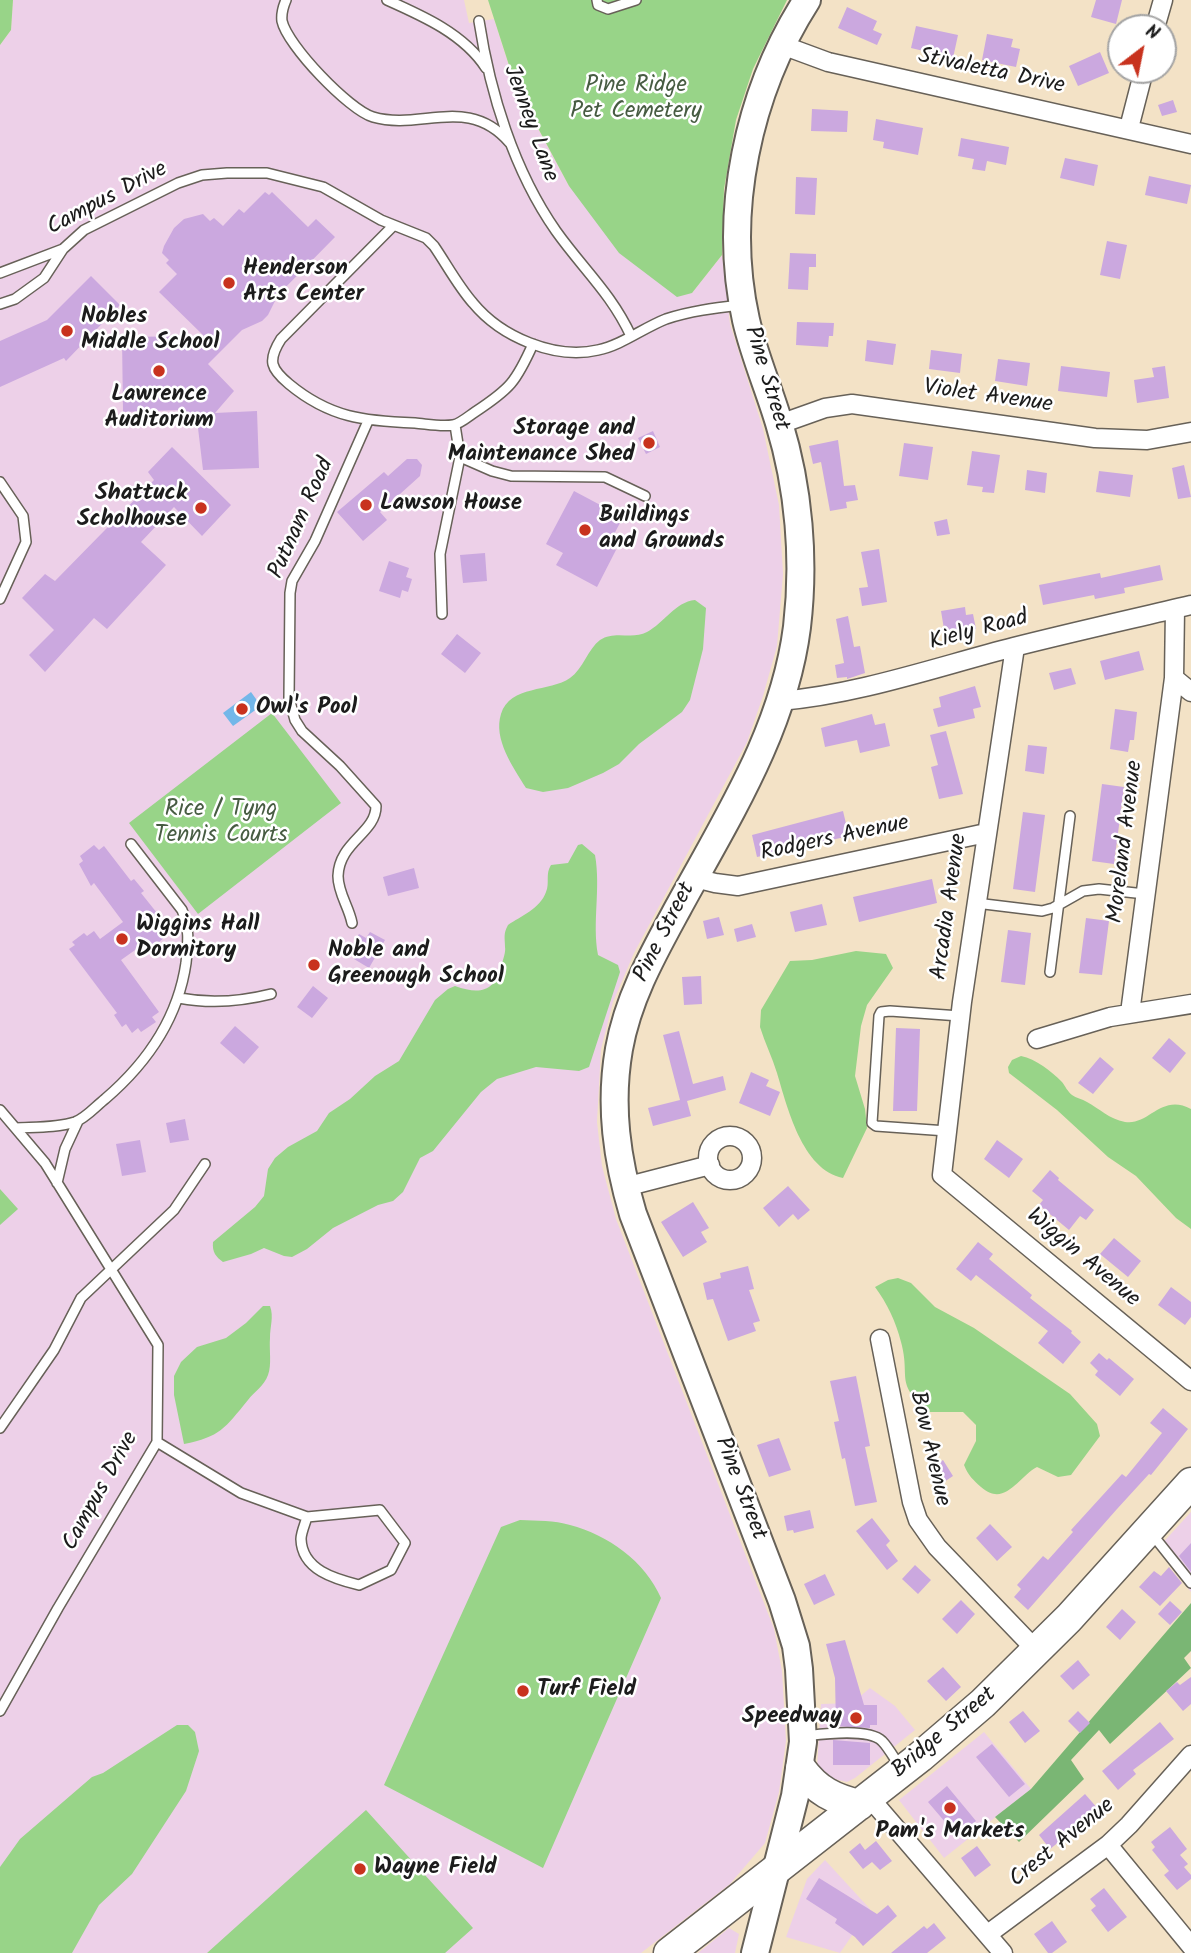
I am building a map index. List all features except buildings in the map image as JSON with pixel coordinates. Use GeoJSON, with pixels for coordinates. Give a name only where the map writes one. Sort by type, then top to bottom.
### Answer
{"type":"FeatureCollection","features":[{"type":"Feature","properties":{"kind":"main road","name":"Bridge Street"},"geometry":{"type":"LineString","coordinates":[[669,1953],[903,1771],[984,1703],[1037,1651],[1191,1483]]}},
{"type":"Feature","properties":{"kind":"main road"},"geometry":{"type":"LineString","coordinates":[[800,1769],[810,1783],[838,1800],[864,1801]]}},
{"type":"Feature","properties":{"kind":"street","name":"Pine Street"},"geometry":{"type":"LineString","coordinates":[[755,1953],[800,1769],[803,1736],[799,1668],[790,1624],[644,1244],[625,1187],[614,1122],[616,1076],[629,1007],[650,961],[751,772],[780,701],[793,649],[800,575],[796,503],[780,424],[753,344],[743,304],[738,237],[742,175],[757,108],[782,45],[807,0]]}},
{"type":"Feature","properties":{"kind":"street","name":"Stivaletta Drive"},"geometry":{"type":"LineString","coordinates":[[782,45],[828,62],[1191,144]]}},
{"type":"Feature","properties":{"kind":"street"},"geometry":{"type":"LineString","coordinates":[[1129,128],[1140,84]]}},
{"type":"Feature","properties":{"kind":"street","name":"Violet Avenue"},"geometry":{"type":"LineString","coordinates":[[780,424],[825,408],[852,404],[1095,438],[1147,440],[1191,432]]}},
{"type":"Feature","properties":{"kind":"street","name":"Kiely Road"},"geometry":{"type":"LineString","coordinates":[[780,701],[861,688],[1015,647],[1183,607]]}},
{"type":"Feature","properties":{"kind":"street","name":"Moreland Avenue"},"geometry":{"type":"LineString","coordinates":[[1130,1013],[1183,607]]}},
{"type":"Feature","properties":{"kind":"street","name":"Arcadia Avenue"},"geometry":{"type":"LineString","coordinates":[[942,1175],[960,1016],[1015,647]]}},
{"type":"Feature","properties":{"kind":"street"},"geometry":{"type":"LineString","coordinates":[[1174,678],[1191,692]]}},
{"type":"Feature","properties":{"kind":"street","name":"Rodgers Avenue"},"geometry":{"type":"LineString","coordinates":[[695,878],[738,886],[986,833]]}},
{"type":"Feature","properties":{"kind":"street"},"geometry":{"type":"LineString","coordinates":[[1037,1039],[1130,1013],[1191,1004]]}},
{"type":"Feature","properties":{"kind":"street"},"geometry":{"type":"LineString","coordinates":[[625,1187],[710,1165]]}},
{"type":"Feature","properties":{"kind":"street","name":"Wiggin Avenue"},"geometry":{"type":"LineString","coordinates":[[942,1175],[1191,1381]]}},
{"type":"Feature","properties":{"kind":"street","name":"Bow Avenue"},"geometry":{"type":"LineString","coordinates":[[880,1339],[912,1502],[918,1520],[937,1547],[1037,1651]]}},
{"type":"Feature","properties":{"kind":"street","name":"Crest Avenue"},"geometry":{"type":"LineString","coordinates":[[988,1934],[1108,1845],[1191,1755]]}},
{"type":"Feature","properties":{"kind":"street"},"geometry":{"type":"LineString","coordinates":[[864,1801],[1003,1953]]}},
{"type":"Feature","properties":{"kind":"street"},"geometry":{"type":"LineString","coordinates":[[1108,1845],[1191,1946]]}},
{"type":"Feature","properties":{"kind":"lane"},"geometry":{"type":"LineString","coordinates":[[286,0],[282,14],[287,33],[356,110],[380,119],[448,115],[462,117],[492,127],[513,146]]}},
{"type":"Feature","properties":{"kind":"lane"},"geometry":{"type":"LineString","coordinates":[[387,0],[432,22],[457,38],[475,54],[489,73]]}},
{"type":"Feature","properties":{"kind":"lane"},"geometry":{"type":"LineString","coordinates":[[597,0],[598,5],[608,9],[636,0]]}},
{"type":"Feature","properties":{"kind":"lane","name":"Jenney Lane"},"geometry":{"type":"LineString","coordinates":[[479,21],[489,73],[526,179],[548,219],[617,307],[631,335]]}},
{"type":"Feature","properties":{"kind":"lane","name":"Campus Drive"},"geometry":{"type":"LineString","coordinates":[[0,273],[63,249],[84,230],[178,183],[202,175],[267,173],[305,181],[338,194],[393,226],[426,238],[479,310],[511,333],[533,344],[557,350],[588,352],[607,348],[679,315],[743,304]]}},
{"type":"Feature","properties":{"kind":"lane"},"geometry":{"type":"LineString","coordinates":[[393,226],[281,340],[272,357],[273,367],[278,375],[312,402],[344,416],[368,421],[455,425],[506,391],[522,370],[533,344]]}},
{"type":"Feature","properties":{"kind":"lane"},"geometry":{"type":"LineString","coordinates":[[0,304],[15,299],[44,278],[63,249]]}},
{"type":"Feature","properties":{"kind":"lane","name":"Putnam Road"},"geometry":{"type":"LineString","coordinates":[[352,923],[351,914],[339,890],[340,863],[343,854],[373,820],[376,806],[340,766],[313,744],[295,720],[289,698],[290,593],[297,570],[315,541],[368,421]]}},
{"type":"Feature","properties":{"kind":"lane"},"geometry":{"type":"LineString","coordinates":[[442,614],[440,554],[460,457],[455,425]]}},
{"type":"Feature","properties":{"kind":"lane"},"geometry":{"type":"LineString","coordinates":[[460,457],[511,476],[605,477],[645,496]]}},
{"type":"Feature","properties":{"kind":"lane"},"geometry":{"type":"LineString","coordinates":[[0,482],[23,516],[26,542],[0,599]]}},
{"type":"Feature","properties":{"kind":"lane"},"geometry":{"type":"LineString","coordinates":[[1050,972],[1070,816]]}},
{"type":"Feature","properties":{"kind":"lane"},"geometry":{"type":"LineString","coordinates":[[57,1182],[65,1149],[78,1121],[138,1067],[167,1023],[179,998],[188,943],[187,921],[182,910],[131,844]]}},
{"type":"Feature","properties":{"kind":"lane"},"geometry":{"type":"LineString","coordinates":[[976,903],[1042,911],[1083,891],[1099,889],[1146,894]]}},
{"type":"Feature","properties":{"kind":"lane"},"geometry":{"type":"LineString","coordinates":[[179,998],[225,1002],[271,994]]}},
{"type":"Feature","properties":{"kind":"lane"},"geometry":{"type":"LineString","coordinates":[[947,1131],[876,1126],[872,1123],[879,1016],[881,1012],[890,1011],[960,1016]]}},
{"type":"Feature","properties":{"kind":"lane","name":"Campus Drive"},"geometry":{"type":"LineString","coordinates":[[0,1110],[32,1146],[57,1182],[83,1228],[158,1345],[157,1442],[0,1711]]}},
{"type":"Feature","properties":{"kind":"lane"},"geometry":{"type":"LineString","coordinates":[[16,1128],[78,1121]]}},
{"type":"Feature","properties":{"kind":"lane"},"geometry":{"type":"LineString","coordinates":[[0,1428],[54,1350],[81,1298],[174,1210],[205,1164]]}},
{"type":"Feature","properties":{"kind":"lane"},"geometry":{"type":"LineString","coordinates":[[157,1442],[241,1493],[307,1517],[380,1510],[405,1543],[391,1570],[359,1585],[330,1577],[308,1561],[301,1539],[307,1517]]}},
{"type":"Feature","properties":{"kind":"lane"},"geometry":{"type":"LineString","coordinates":[[1149,1530],[1191,1583]]}},
{"type":"Feature","properties":{"kind":"lane"},"geometry":{"type":"LineString","coordinates":[[803,1736],[843,1733],[873,1735],[881,1741],[903,1771]]}},
{"type":"Feature","properties":{"kind":"shaded area","name":"Noble and Greenough School"},"geometry":{"type":"Polygon","coordinates":[[[13,0],[464,0],[469,23],[494,19],[516,88],[569,186],[692,293],[722,255],[730,324],[763,429],[779,505],[783,574],[777,646],[747,742],[634,953],[613,1002],[601,1049],[597,1122],[602,1166],[616,1219],[774,1629],[782,1671],[786,1741],[779,1792],[765,1843],[730,1884],[641,1953],[0,1953],[0,45],[11,30],[13,0]]]}},
{"type":"Feature","properties":{"kind":"shaded area"},"geometry":{"type":"Polygon","coordinates":[[[1191,1512],[1191,1592],[1157,1549],[1191,1512]]]}},
{"type":"Feature","properties":{"kind":"shaded area"},"geometry":{"type":"Polygon","coordinates":[[[870,1688],[895,1706],[915,1730],[855,1778],[847,1782],[826,1777],[817,1767],[821,1704],[852,1703],[870,1688]]]}},
{"type":"Feature","properties":{"kind":"shaded area"},"geometry":{"type":"Polygon","coordinates":[[[984,1732],[1031,1789],[944,1858],[899,1800],[984,1732]]]}},
{"type":"Feature","properties":{"kind":"shaded area"},"geometry":{"type":"Polygon","coordinates":[[[825,1860],[870,1909],[840,1953],[786,1937],[807,1879],[825,1860]]]}},
{"type":"Feature","properties":{"kind":"shaded area"},"geometry":{"type":"Polygon","coordinates":[[[729,1928],[739,1934],[735,1953],[698,1953],[729,1928]]]}},
{"type":"Feature","properties":{"kind":"green space"},"geometry":{"type":"Polygon","coordinates":[[[0,0],[13,0],[11,30],[0,45],[0,0]]]}},
{"type":"Feature","properties":{"kind":"green space","name":"Pine Ridge Pet Cemetery"},"geometry":{"type":"Polygon","coordinates":[[[488,0],[787,0],[753,69],[736,120],[724,189],[722,255],[692,293],[677,297],[619,253],[569,186],[516,87],[488,0]]]}},
{"type":"Feature","properties":{"kind":"green space"},"geometry":{"type":"Polygon","coordinates":[[[695,600],[706,608],[703,649],[690,700],[682,712],[639,744],[619,764],[603,773],[568,788],[543,792],[526,788],[502,743],[499,723],[506,705],[522,694],[570,678],[600,640],[647,632],[681,605],[695,600]]]}},
{"type":"Feature","properties":{"kind":"green space","name":"Rice / Tyng Tennis Courts"},"geometry":{"type":"Polygon","coordinates":[[[272,713],[341,803],[198,914],[129,823],[272,713]]]}},
{"type":"Feature","properties":{"kind":"green space"},"geometry":{"type":"Polygon","coordinates":[[[582,844],[595,855],[598,955],[618,965],[620,972],[589,1067],[579,1071],[536,1067],[497,1079],[481,1092],[433,1151],[420,1158],[403,1192],[393,1201],[378,1205],[333,1228],[307,1249],[292,1257],[264,1248],[223,1262],[216,1256],[213,1242],[255,1207],[264,1196],[268,1169],[275,1158],[288,1147],[317,1131],[329,1113],[350,1099],[375,1076],[399,1061],[435,1000],[455,986],[479,990],[491,986],[502,964],[508,925],[530,911],[543,898],[551,865],[568,863],[578,845],[582,844]]]}},
{"type":"Feature","properties":{"kind":"green space"},"geometry":{"type":"Polygon","coordinates":[[[856,951],[886,954],[893,968],[867,1005],[861,1026],[855,1076],[865,1109],[867,1128],[843,1178],[829,1173],[817,1163],[798,1135],[760,1027],[761,1010],[790,961],[812,960],[856,951]]]}},
{"type":"Feature","properties":{"kind":"green space"},"geometry":{"type":"Polygon","coordinates":[[[1021,1056],[1048,1070],[1072,1095],[1119,1121],[1133,1122],[1171,1105],[1191,1109],[1191,1229],[1176,1218],[1136,1176],[1108,1157],[1057,1110],[1009,1073],[1008,1067],[1012,1060],[1021,1056]]]}},
{"type":"Feature","properties":{"kind":"green space"},"geometry":{"type":"Polygon","coordinates":[[[0,1189],[18,1209],[0,1225],[0,1189]]]}},
{"type":"Feature","properties":{"kind":"green space"},"geometry":{"type":"Polygon","coordinates":[[[898,1278],[911,1283],[935,1307],[974,1328],[1070,1394],[1097,1424],[1100,1436],[1071,1475],[1058,1477],[1037,1467],[1011,1489],[997,1494],[990,1493],[973,1480],[964,1465],[976,1441],[976,1425],[963,1412],[928,1412],[917,1402],[907,1386],[899,1335],[887,1306],[875,1287],[898,1278]]]}},
{"type":"Feature","properties":{"kind":"green space"},"geometry":{"type":"Polygon","coordinates":[[[263,1306],[270,1306],[272,1314],[270,1367],[266,1379],[221,1430],[206,1438],[184,1444],[174,1395],[174,1376],[181,1362],[197,1347],[226,1338],[263,1306]]]}},
{"type":"Feature","properties":{"kind":"green space","name":"Turf Field"},"geometry":{"type":"Polygon","coordinates":[[[520,1520],[564,1523],[598,1535],[635,1561],[661,1598],[543,1868],[384,1785],[501,1527],[520,1520]]]}},
{"type":"Feature","properties":{"kind":"green space"},"geometry":{"type":"Polygon","coordinates":[[[1191,1603],[1191,1651],[1184,1658],[1191,1668],[1110,1744],[1099,1730],[1071,1760],[1084,1779],[1019,1842],[995,1817],[1031,1789],[1191,1603]]]}},
{"type":"Feature","properties":{"kind":"green space"},"geometry":{"type":"Polygon","coordinates":[[[177,1725],[188,1725],[195,1732],[199,1751],[186,1791],[132,1874],[99,1905],[72,1953],[0,1953],[0,1867],[20,1839],[92,1777],[103,1773],[177,1725]]]}},
{"type":"Feature","properties":{"kind":"green space","name":"Wayne Field"},"geometry":{"type":"Polygon","coordinates":[[[366,1810],[473,1928],[445,1953],[207,1953],[366,1810]]]}},
{"type":"Feature","properties":{"kind":"water","name":"Owl's Pool"},"geometry":{"type":"Polygon","coordinates":[[[251,692],[261,706],[233,726],[223,713],[251,692]]]}},
{"type":"Feature","properties":{"kind":"place","name":"Henderson Arts Center"},"geometry":{"type":"Point","coordinates":[229,283]}},
{"type":"Feature","properties":{"kind":"place","name":"Nobles Middle School"},"geometry":{"type":"Point","coordinates":[67,331]}},
{"type":"Feature","properties":{"kind":"place","name":"Lawrence Auditorium"},"geometry":{"type":"Point","coordinates":[159,371]}},
{"type":"Feature","properties":{"kind":"place","name":"Storage and Maintenance Shed"},"geometry":{"type":"Point","coordinates":[649,443]}},
{"type":"Feature","properties":{"kind":"place","name":"Lawson House"},"geometry":{"type":"Point","coordinates":[366,505]}},
{"type":"Feature","properties":{"kind":"place","name":"Shattuck Scholhouse"},"geometry":{"type":"Point","coordinates":[201,508]}},
{"type":"Feature","properties":{"kind":"place","name":"Buildings and Grounds"},"geometry":{"type":"Point","coordinates":[585,530]}},
{"type":"Feature","properties":{"kind":"place","name":"Owl's Pool"},"geometry":{"type":"Point","coordinates":[242,709]}},
{"type":"Feature","properties":{"kind":"place","name":"Wiggins Hall Dormitory"},"geometry":{"type":"Point","coordinates":[122,939]}},
{"type":"Feature","properties":{"kind":"place","name":"Noble and Greenough School"},"geometry":{"type":"Point","coordinates":[314,965]}},
{"type":"Feature","properties":{"kind":"place","name":"Turf Field"},"geometry":{"type":"Point","coordinates":[523,1691]}},
{"type":"Feature","properties":{"kind":"place","name":"Speedway"},"geometry":{"type":"Point","coordinates":[856,1718]}},
{"type":"Feature","properties":{"kind":"place","name":"Pam's Markets"},"geometry":{"type":"Point","coordinates":[950,1808]}},
{"type":"Feature","properties":{"kind":"place","name":"Wayne Field"},"geometry":{"type":"Point","coordinates":[360,1869]}}]}
